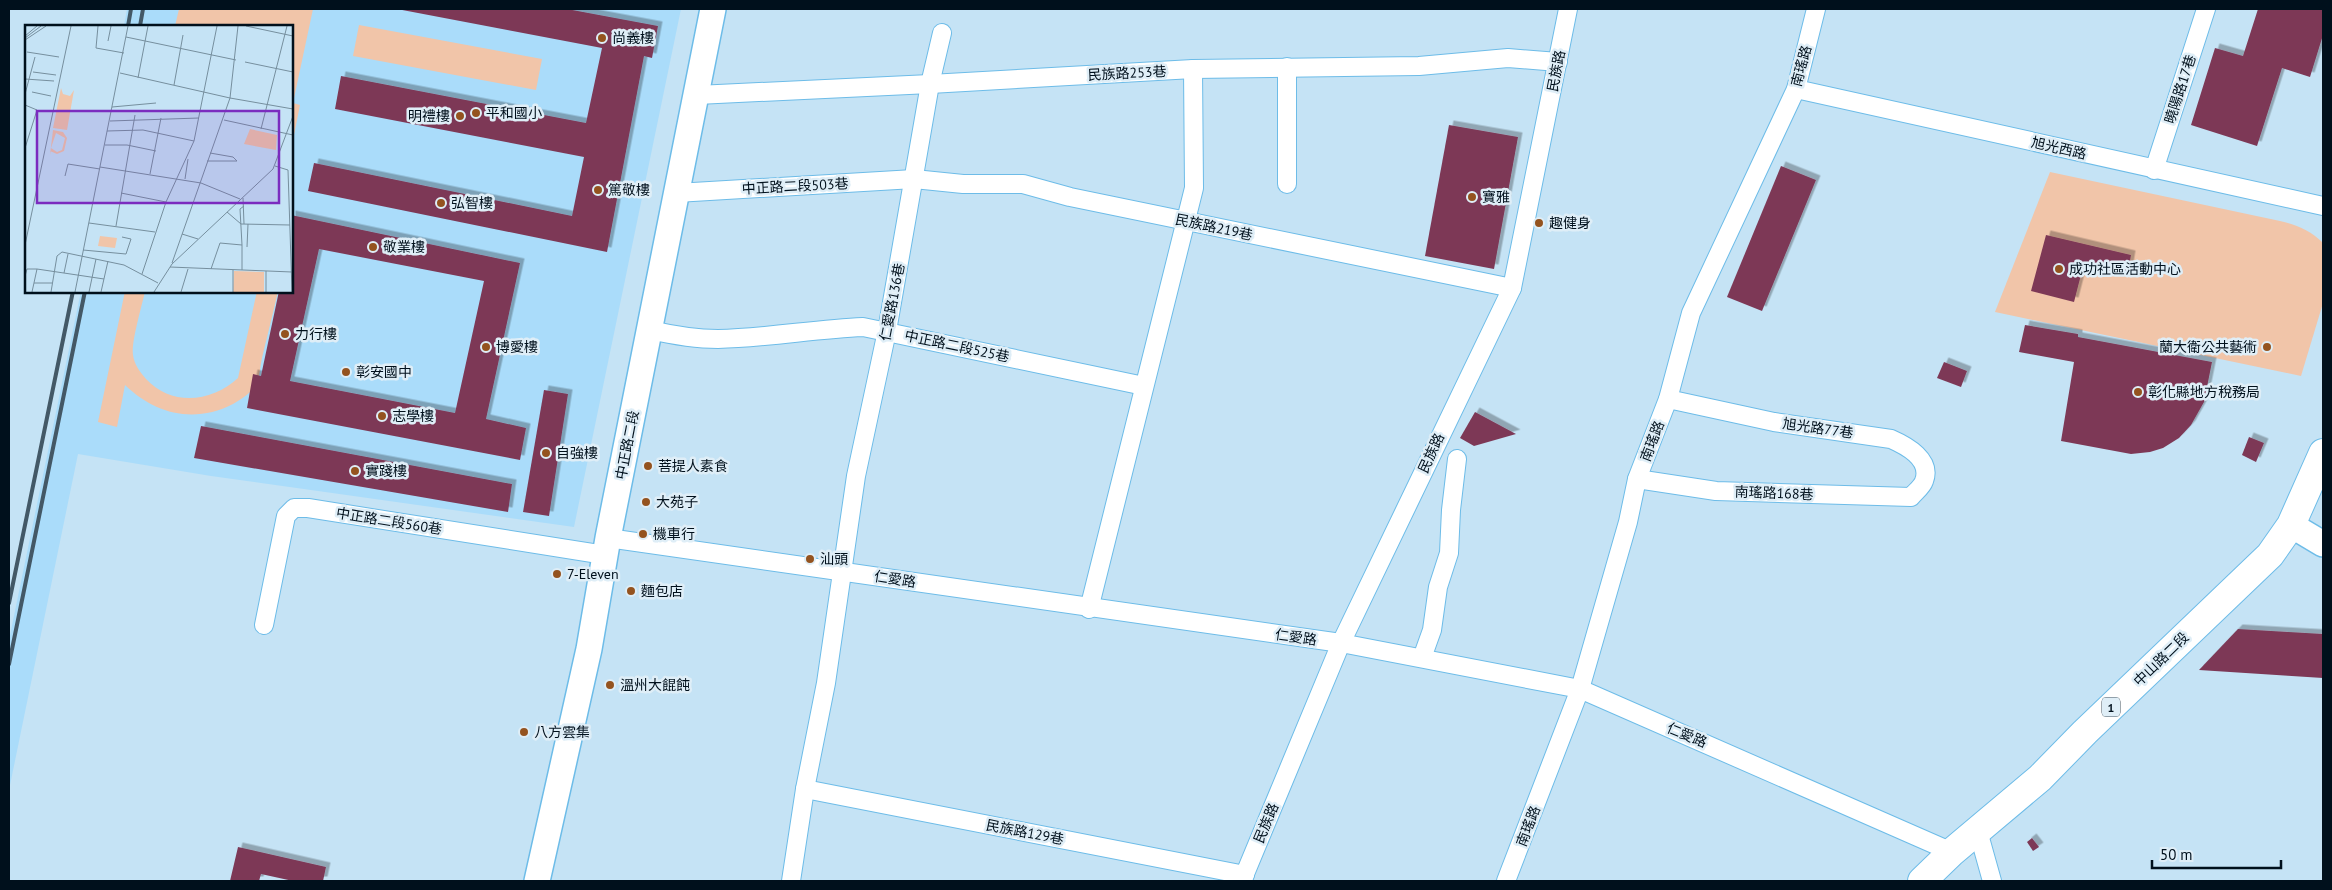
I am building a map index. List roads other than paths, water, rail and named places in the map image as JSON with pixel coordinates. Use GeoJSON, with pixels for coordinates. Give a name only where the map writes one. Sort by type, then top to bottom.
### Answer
{"type":"FeatureCollection","features":[{"type":"Feature","properties":{"kind":"main road","name":"中山路二段"},"geometry":{"type":"LineString","coordinates":[[1922,881],[1952,852],[2040,778],[2085,732],[2270,555],[2291,525],[2323,453]]}},
{"type":"Feature","properties":{"kind":"street","name":"中正路二段"},"geometry":{"type":"LineString","coordinates":[[537,881],[589,649],[607,546],[713,9]]}},
{"type":"Feature","properties":{"kind":"street","name":"民族路"},"geometry":{"type":"LineString","coordinates":[[1244,878],[1341,644],[1512,288],[1568,9]]}},
{"type":"Feature","properties":{"kind":"street","name":"南瑤路"},"geometry":{"type":"LineString","coordinates":[[1506,881],[1580,690],[1628,522],[1637,479],[1668,399],[1691,314],[1796,89],[1816,9]]}},
{"type":"Feature","properties":{"kind":"street","name":"曉陽路17巷"},"geometry":{"type":"LineString","coordinates":[[2154,170],[2206,9]]}},
{"type":"Feature","properties":{"kind":"street","name":"仁愛路136巷"},"geometry":{"type":"LineString","coordinates":[[791,881],[805,789],[826,684],[856,476],[887,331],[930,84],[942,33]]}},
{"type":"Feature","properties":{"kind":"street","name":"民族路253巷"},"geometry":{"type":"LineString","coordinates":[[696,95],[1193,69],[1419,66],[1508,58],[1558,62]]}},
{"type":"Feature","properties":{"kind":"street"},"geometry":{"type":"LineString","coordinates":[[1287,184],[1288,67]]}},
{"type":"Feature","properties":{"kind":"street"},"geometry":{"type":"LineString","coordinates":[[1089,608],[1194,188],[1193,69]]}},
{"type":"Feature","properties":{"kind":"street","name":"旭光西路"},"geometry":{"type":"LineString","coordinates":[[1796,89],[2323,206]]}},
{"type":"Feature","properties":{"kind":"street","name":"民族路219巷"},"geometry":{"type":"LineString","coordinates":[[914,179],[963,184],[1023,184],[1070,197],[1512,288]]}},
{"type":"Feature","properties":{"kind":"street","name":"中正路二段503巷"},"geometry":{"type":"LineString","coordinates":[[676,193],[914,179]]}},
{"type":"Feature","properties":{"kind":"street","name":"中正路二段525巷"},"geometry":{"type":"LineString","coordinates":[[650,330],[675,336],[717,339],[783,335],[829,328],[863,327],[1144,386]]}},
{"type":"Feature","properties":{"kind":"street","name":"旭光路77巷"},"geometry":{"type":"LineString","coordinates":[[1668,399],[1774,422],[1891,439],[1906,446],[1920,458],[1925,471],[1924,482],[1912,497]]}},
{"type":"Feature","properties":{"kind":"street"},"geometry":{"type":"LineString","coordinates":[[1422,658],[1432,630],[1438,587],[1449,552],[1450,510],[1457,459]]}},
{"type":"Feature","properties":{"kind":"street","name":"南瑤路168巷"},"geometry":{"type":"LineString","coordinates":[[1637,479],[1716,491],[1912,497]]}},
{"type":"Feature","properties":{"kind":"street","name":"中正路二段560巷"},"geometry":{"type":"LineString","coordinates":[[264,625],[286,516],[294,508],[308,508],[607,546]]}},
{"type":"Feature","properties":{"kind":"street"},"geometry":{"type":"LineString","coordinates":[[2291,525],[2323,544]]}},
{"type":"Feature","properties":{"kind":"street","name":"仁愛路"},"geometry":{"type":"LineString","coordinates":[[607,546],[843,572],[1341,644],[1422,658],[1580,690],[1952,852]]}},
{"type":"Feature","properties":{"kind":"street","name":"民族路129巷"},"geometry":{"type":"LineString","coordinates":[[805,789],[1244,878]]}},
{"type":"Feature","properties":{"kind":"street"},"geometry":{"type":"LineString","coordinates":[[1978,831],[1992,881]]}},
{"type":"Feature","properties":{"kind":"railway"},"geometry":{"type":"LineString","coordinates":[[128,25],[131,9]]}},
{"type":"Feature","properties":{"kind":"railway"},"geometry":{"type":"LineString","coordinates":[[140,25],[143,9]]}},
{"type":"Feature","properties":{"kind":"railway"},"geometry":{"type":"LineString","coordinates":[[9,603],[73,292]]}},
{"type":"Feature","properties":{"kind":"railway"},"geometry":{"type":"LineString","coordinates":[[9,664],[85,292]]}},
{"type":"Feature","properties":{"kind":"place","name":"尚義樓"},"geometry":{"type":"Point","coordinates":[602,38]}},
{"type":"Feature","properties":{"kind":"place","name":"平和國小"},"geometry":{"type":"Point","coordinates":[476,113]}},
{"type":"Feature","properties":{"kind":"place","name":"明禮樓"},"geometry":{"type":"Point","coordinates":[460,116]}},
{"type":"Feature","properties":{"kind":"place","name":"篤敬樓"},"geometry":{"type":"Point","coordinates":[598,190]}},
{"type":"Feature","properties":{"kind":"place","name":"寶雅"},"geometry":{"type":"Point","coordinates":[1472,197]}},
{"type":"Feature","properties":{"kind":"place","name":"弘智樓"},"geometry":{"type":"Point","coordinates":[441,203]}},
{"type":"Feature","properties":{"kind":"place","name":"趣健身"},"geometry":{"type":"Point","coordinates":[1539,223]}},
{"type":"Feature","properties":{"kind":"place","name":"敬業樓"},"geometry":{"type":"Point","coordinates":[373,247]}},
{"type":"Feature","properties":{"kind":"place","name":"成功社區活動中心"},"geometry":{"type":"Point","coordinates":[2059,269]}},
{"type":"Feature","properties":{"kind":"place","name":"力行樓"},"geometry":{"type":"Point","coordinates":[285,334]}},
{"type":"Feature","properties":{"kind":"place","name":"博愛樓"},"geometry":{"type":"Point","coordinates":[486,347]}},
{"type":"Feature","properties":{"kind":"place","name":"蘭大衛公共藝術"},"geometry":{"type":"Point","coordinates":[2267,347]}},
{"type":"Feature","properties":{"kind":"place","name":"彰安國中"},"geometry":{"type":"Point","coordinates":[346,372]}},
{"type":"Feature","properties":{"kind":"place","name":"彰化縣地方稅務局"},"geometry":{"type":"Point","coordinates":[2138,392]}},
{"type":"Feature","properties":{"kind":"place","name":"志學樓"},"geometry":{"type":"Point","coordinates":[382,416]}},
{"type":"Feature","properties":{"kind":"place","name":"自強樓"},"geometry":{"type":"Point","coordinates":[546,453]}},
{"type":"Feature","properties":{"kind":"place","name":"菩提人素食"},"geometry":{"type":"Point","coordinates":[648,466]}},
{"type":"Feature","properties":{"kind":"place","name":"實踐樓"},"geometry":{"type":"Point","coordinates":[355,471]}},
{"type":"Feature","properties":{"kind":"place","name":"大苑子"},"geometry":{"type":"Point","coordinates":[646,502]}},
{"type":"Feature","properties":{"kind":"place","name":"機車行"},"geometry":{"type":"Point","coordinates":[643,534]}},
{"type":"Feature","properties":{"kind":"place","name":"汕頭"},"geometry":{"type":"Point","coordinates":[810,559]}},
{"type":"Feature","properties":{"kind":"place","name":"7-Eleven"},"geometry":{"type":"Point","coordinates":[557,574]}},
{"type":"Feature","properties":{"kind":"place","name":"麵包店"},"geometry":{"type":"Point","coordinates":[631,591]}},
{"type":"Feature","properties":{"kind":"place","name":"溫州大餛飩"},"geometry":{"type":"Point","coordinates":[610,685]}},
{"type":"Feature","properties":{"kind":"place","name":"八方雲集"},"geometry":{"type":"Point","coordinates":[524,732]}}]}
